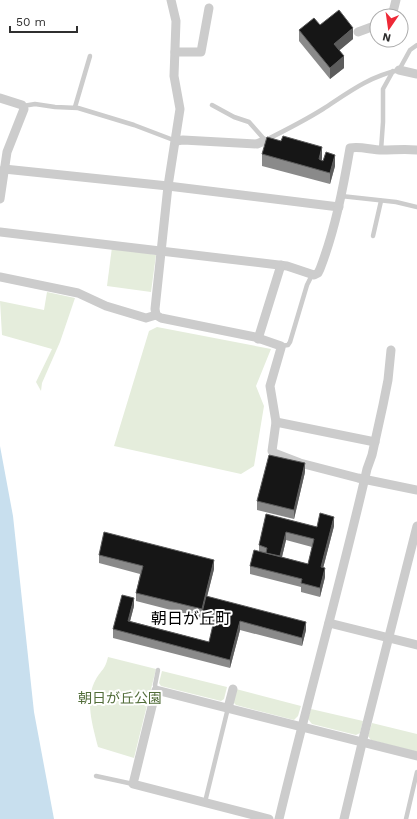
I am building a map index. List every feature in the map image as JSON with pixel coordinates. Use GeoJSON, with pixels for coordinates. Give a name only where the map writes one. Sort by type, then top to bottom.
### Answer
{"type":"FeatureCollection","features":[{"type":"Feature","properties":{"kind":"street"},"geometry":{"type":"LineString","coordinates":[[156,315],[155,309],[168,186],[176,141],[180,106],[174,82],[176,21],[170,0]]}},
{"type":"Feature","properties":{"kind":"street"},"geometry":{"type":"LineString","coordinates":[[175,52],[200,52],[209,8]]}},
{"type":"Feature","properties":{"kind":"street"},"geometry":{"type":"LineString","coordinates":[[358,32],[369,28]]}},
{"type":"Feature","properties":{"kind":"street"},"geometry":{"type":"LineString","coordinates":[[396,70],[417,74]]}},
{"type":"Feature","properties":{"kind":"street"},"geometry":{"type":"LineString","coordinates":[[0,98],[23,106],[24,109],[7,152],[0,199]]}},
{"type":"Feature","properties":{"kind":"street"},"geometry":{"type":"LineString","coordinates":[[176,141],[183,140],[257,144],[264,141]]}},
{"type":"Feature","properties":{"kind":"street"},"geometry":{"type":"LineString","coordinates":[[0,232],[281,265],[312,275],[318,273],[330,242],[339,207],[350,148],[417,150]]}},
{"type":"Feature","properties":{"kind":"street"},"geometry":{"type":"LineString","coordinates":[[4,169],[168,186],[339,207]]}},
{"type":"Feature","properties":{"kind":"street"},"geometry":{"type":"LineString","coordinates":[[258,339],[281,265]]}},
{"type":"Feature","properties":{"kind":"street"},"geometry":{"type":"LineString","coordinates":[[0,277],[78,293],[106,306],[146,318],[156,315],[161,318],[258,339],[281,346],[282,348],[270,386],[276,422],[272,451],[300,463],[417,490]]}},
{"type":"Feature","properties":{"kind":"street"},"geometry":{"type":"LineString","coordinates":[[279,819],[301,726],[372,455],[388,380],[391,350]]}},
{"type":"Feature","properties":{"kind":"street"},"geometry":{"type":"LineString","coordinates":[[276,422],[375,442]]}},
{"type":"Feature","properties":{"kind":"street"},"geometry":{"type":"LineString","coordinates":[[344,819],[417,526]]}},
{"type":"Feature","properties":{"kind":"street"},"geometry":{"type":"LineString","coordinates":[[329,622],[417,645]]}},
{"type":"Feature","properties":{"kind":"street"},"geometry":{"type":"LineString","coordinates":[[228,708],[233,688]]}},
{"type":"Feature","properties":{"kind":"street"},"geometry":{"type":"LineString","coordinates":[[269,819],[133,784],[156,690],[417,756]]}},
{"type":"Feature","properties":{"kind":"lane"},"geometry":{"type":"LineString","coordinates":[[381,150],[383,122],[382,89],[410,50],[417,45]]}},
{"type":"Feature","properties":{"kind":"lane"},"geometry":{"type":"LineString","coordinates":[[75,107],[90,56]]}},
{"type":"Feature","properties":{"kind":"lane"},"geometry":{"type":"LineString","coordinates":[[212,105],[234,117],[249,122],[264,139],[264,141],[323,109],[369,80],[396,70]]}},
{"type":"Feature","properties":{"kind":"lane"},"geometry":{"type":"LineString","coordinates":[[23,106],[35,104],[54,107],[75,107],[129,123],[176,141]]}},
{"type":"Feature","properties":{"kind":"lane"},"geometry":{"type":"LineString","coordinates":[[341,196],[417,207]]}},
{"type":"Feature","properties":{"kind":"lane"},"geometry":{"type":"LineString","coordinates":[[373,236],[381,201]]}},
{"type":"Feature","properties":{"kind":"lane"},"geometry":{"type":"LineString","coordinates":[[281,346],[288,345],[290,342],[307,285],[312,275]]}},
{"type":"Feature","properties":{"kind":"lane"},"geometry":{"type":"LineString","coordinates":[[156,690],[155,685],[158,670]]}},
{"type":"Feature","properties":{"kind":"lane"},"geometry":{"type":"LineString","coordinates":[[205,802],[228,708]]}},
{"type":"Feature","properties":{"kind":"lane"},"geometry":{"type":"LineString","coordinates":[[406,819],[417,772]]}},
{"type":"Feature","properties":{"kind":"lane"},"geometry":{"type":"LineString","coordinates":[[96,776],[133,784]]}},
{"type":"Feature","properties":{"kind":"green space"},"geometry":{"type":"Polygon","coordinates":[[[112,247],[156,255],[151,292],[107,286],[112,247]]]}},
{"type":"Feature","properties":{"kind":"green space"},"geometry":{"type":"Polygon","coordinates":[[[47,292],[75,298],[60,342],[42,383],[41,391],[36,382],[52,349],[2,335],[0,301],[44,310],[47,292]]]}},
{"type":"Feature","properties":{"kind":"green space"},"geometry":{"type":"Polygon","coordinates":[[[157,327],[271,349],[256,386],[264,406],[254,466],[241,474],[114,446],[149,331],[157,327]]]}},
{"type":"Feature","properties":{"kind":"green space","name":"朝日が丘公園"},"geometry":{"type":"Polygon","coordinates":[[[108,657],[156,669],[134,758],[98,747],[92,722],[90,704],[92,687],[108,657]]]}},
{"type":"Feature","properties":{"kind":"green space"},"geometry":{"type":"Polygon","coordinates":[[[162,671],[227,687],[224,699],[221,701],[161,686],[159,683],[162,671]]]}},
{"type":"Feature","properties":{"kind":"green space"},"geometry":{"type":"Polygon","coordinates":[[[236,689],[301,706],[298,716],[294,720],[236,705],[233,702],[236,689]]]}},
{"type":"Feature","properties":{"kind":"green space"},"geometry":{"type":"Polygon","coordinates":[[[311,709],[363,721],[360,733],[356,735],[312,724],[308,719],[311,709]]]}},
{"type":"Feature","properties":{"kind":"green space"},"geometry":{"type":"Polygon","coordinates":[[[372,723],[417,734],[417,752],[371,740],[368,736],[372,723]]]}},
{"type":"Feature","properties":{"kind":"water"},"geometry":{"type":"Polygon","coordinates":[[[0,446],[13,516],[34,712],[54,819],[0,819],[0,446]]]}},
{"type":"Feature","properties":{"kind":"building"},"geometry":{"type":"Polygon","coordinates":[[[339,10],[353,28],[334,44],[344,56],[330,68],[299,30],[314,18],[320,25],[339,10]]]}},
{"type":"Feature","properties":{"kind":"building"},"geometry":{"type":"Polygon","coordinates":[[[283,136],[322,147],[319,159],[323,161],[326,152],[335,155],[330,173],[262,154],[267,137],[281,141],[283,136]]]}},
{"type":"Feature","properties":{"kind":"building"},"geometry":{"type":"Polygon","coordinates":[[[269,455],[305,463],[294,510],[257,501],[269,455]]]}},
{"type":"Feature","properties":{"kind":"building"},"geometry":{"type":"Polygon","coordinates":[[[320,513],[334,517],[321,567],[325,568],[320,588],[301,583],[302,579],[250,566],[254,550],[308,564],[314,539],[286,532],[280,556],[266,553],[267,548],[259,545],[266,514],[317,527],[320,513]]]}},
{"type":"Feature","properties":{"kind":"building"},"geometry":{"type":"Polygon","coordinates":[[[104,532],[214,560],[202,609],[136,593],[143,566],[99,555],[104,532]]]}},
{"type":"Feature","properties":{"kind":"building"},"geometry":{"type":"Polygon","coordinates":[[[122,595],[134,598],[128,621],[209,642],[215,616],[202,613],[206,596],[306,622],[302,638],[240,621],[230,660],[113,629],[122,595]]]}},
{"type":"Feature","properties":{"kind":"district","name":"朝日が丘町"},"geometry":{"type":"Point","coordinates":[191,618]}}]}
